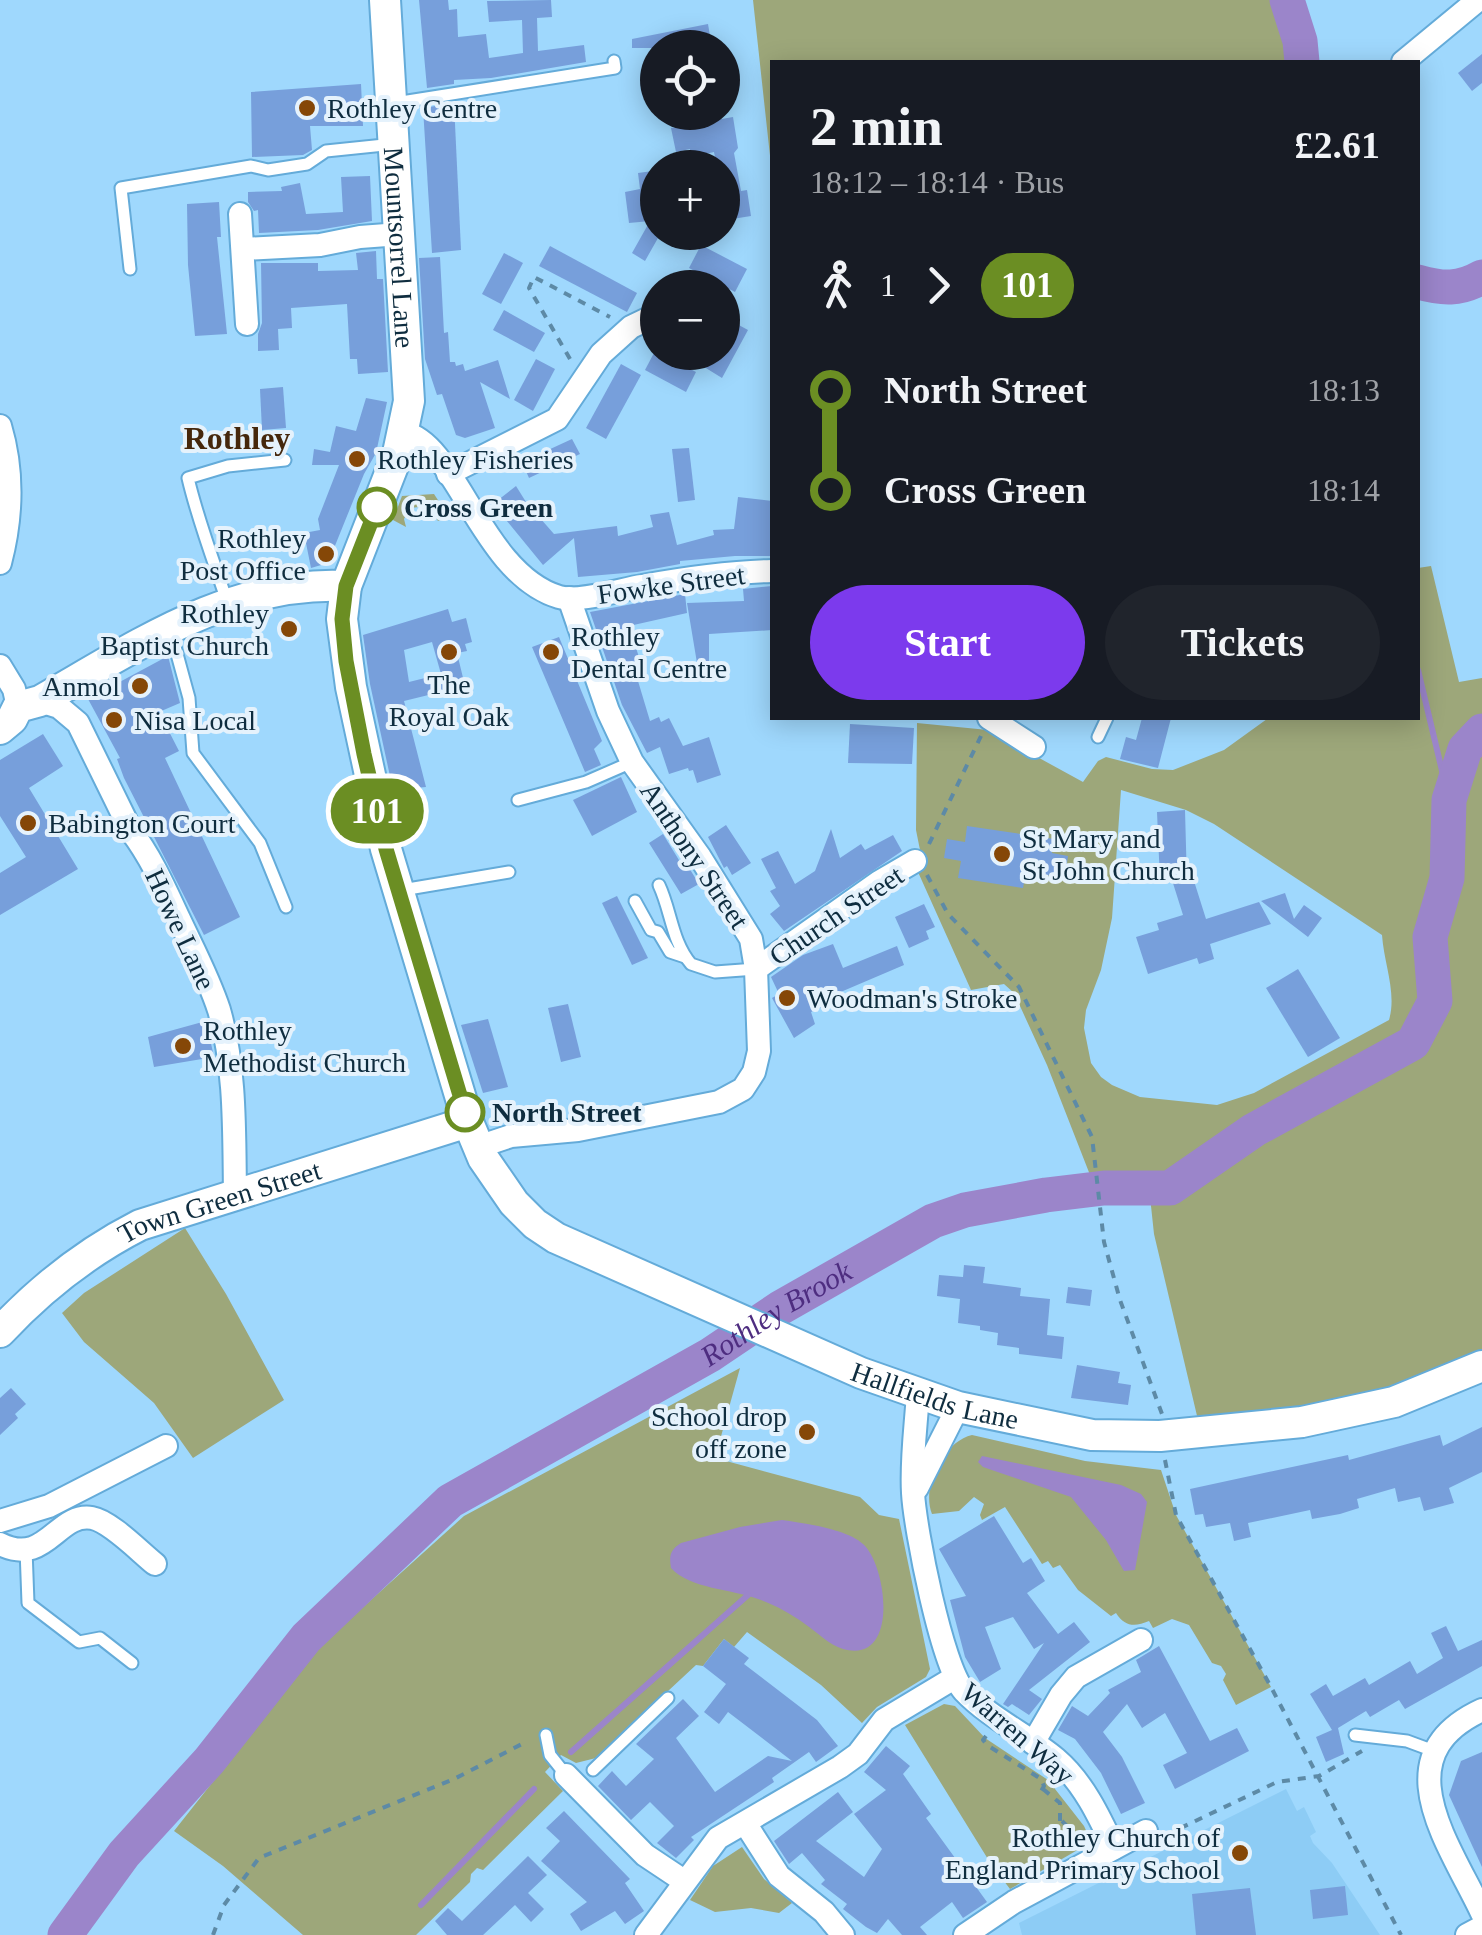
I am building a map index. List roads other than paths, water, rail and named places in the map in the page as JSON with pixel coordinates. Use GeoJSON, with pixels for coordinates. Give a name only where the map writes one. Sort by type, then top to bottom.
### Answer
{"type":"FeatureCollection","features":[{"type":"Feature","properties":{"kind":"street","name":"Mountsorrel Lane"},"geometry":{"type":"LineString","coordinates":[[385,0],[410,383],[405,433]]}},
{"type":"Feature","properties":{"kind":"street"},"geometry":{"type":"LineString","coordinates":[[1405,60],[1478,0]]}},
{"type":"Feature","properties":{"kind":"street"},"geometry":{"type":"LineString","coordinates":[[240,214],[247,324]]}},
{"type":"Feature","properties":{"kind":"street"},"geometry":{"type":"LineString","coordinates":[[243,249],[320,245],[360,236],[400,234]]}},
{"type":"Feature","properties":{"kind":"street"},"geometry":{"type":"LineString","coordinates":[[448,474],[548,425],[566,410],[601,354],[640,323]]}},
{"type":"Feature","properties":{"kind":"street"},"geometry":{"type":"LineString","coordinates":[[0,426],[11,492],[0,563]]}},
{"type":"Feature","properties":{"kind":"street"},"geometry":{"type":"LineString","coordinates":[[473,1134],[398,891],[346,661],[342,619],[346,586],[405,433],[428,444],[470,511],[510,564],[538,586],[569,598]]}},
{"type":"Feature","properties":{"kind":"street","name":"Fowke Street"},"geometry":{"type":"LineString","coordinates":[[569,598],[712,575],[770,571]]}},
{"type":"Feature","properties":{"kind":"street"},"geometry":{"type":"LineString","coordinates":[[0,666],[14,689],[19,712],[170,626],[299,586],[346,586]]}},
{"type":"Feature","properties":{"kind":"street","name":"Anthony Street"},"geometry":{"type":"LineString","coordinates":[[473,1134],[511,1136],[578,1130],[719,1102],[735,1095],[754,1072],[759,1051],[754,950],[745,926],[632,762],[608,711],[569,598]]}},
{"type":"Feature","properties":{"kind":"street","name":"Howe Lane"},"geometry":{"type":"LineString","coordinates":[[19,712],[58,707],[78,723],[210,985],[221,1021],[231,1084],[235,1194]]}},
{"type":"Feature","properties":{"kind":"street"},"geometry":{"type":"LineString","coordinates":[[986,725],[1034,747]]}},
{"type":"Feature","properties":{"kind":"street","name":"Church Street"},"geometry":{"type":"LineString","coordinates":[[756,969],[915,861]]}},
{"type":"Feature","properties":{"kind":"street","name":"Town Green Street"},"geometry":{"type":"LineString","coordinates":[[0,1332],[35,1296],[106,1242],[162,1216],[473,1134]]}},
{"type":"Feature","properties":{"kind":"street","name":"Hallfields Lane"},"geometry":{"type":"LineString","coordinates":[[473,1134],[514,1203],[545,1231],[708,1308],[958,1407],[1076,1432],[1164,1436],[1345,1414],[1413,1396],[1482,1366]]}},
{"type":"Feature","properties":{"kind":"street","name":"Warren Way"},"geometry":{"type":"LineString","coordinates":[[918,1393],[913,1495],[945,1653],[954,1678],[999,1721],[1056,1760],[1077,1782],[1114,1848]]}},
{"type":"Feature","properties":{"kind":"street"},"geometry":{"type":"LineString","coordinates":[[913,1495],[958,1407]]}},
{"type":"Feature","properties":{"kind":"street"},"geometry":{"type":"LineString","coordinates":[[0,1521],[49,1506],[166,1446]]}},
{"type":"Feature","properties":{"kind":"street"},"geometry":{"type":"LineString","coordinates":[[0,1544],[26,1549],[42,1544],[87,1517],[106,1524],[150,1554]]}},
{"type":"Feature","properties":{"kind":"street"},"geometry":{"type":"LineString","coordinates":[[1033,1743],[1070,1682],[1125,1640]]}},
{"type":"Feature","properties":{"kind":"street"},"geometry":{"type":"LineString","coordinates":[[646,1935],[712,1843],[840,1767],[861,1750],[884,1720],[954,1678]]}},
{"type":"Feature","properties":{"kind":"street"},"geometry":{"type":"LineString","coordinates":[[1482,1710],[1451,1727],[1434,1751],[1428,1778],[1429,1798],[1482,1912]]}},
{"type":"Feature","properties":{"kind":"street"},"geometry":{"type":"LineString","coordinates":[[579,1777],[646,1856],[684,1881]]}},
{"type":"Feature","properties":{"kind":"street"},"geometry":{"type":"LineString","coordinates":[[746,1823],[779,1876],[824,1912],[843,1935]]}},
{"type":"Feature","properties":{"kind":"street"},"geometry":{"type":"LineString","coordinates":[[965,1935],[1014,1902],[1146,1832]]}},
{"type":"Feature","properties":{"kind":"street"},"geometry":{"type":"LineString","coordinates":[[1466,1935],[1482,1928]]}},
{"type":"Feature","properties":{"kind":"lane"},"geometry":{"type":"LineString","coordinates":[[393,103],[615,68],[614,61]]}},
{"type":"Feature","properties":{"kind":"lane"},"geometry":{"type":"LineString","coordinates":[[130,268],[121,188],[251,166],[268,170],[307,164],[326,151],[395,144]]}},
{"type":"Feature","properties":{"kind":"lane"},"geometry":{"type":"LineString","coordinates":[[228,605],[188,478],[243,464],[284,460]]}},
{"type":"Feature","properties":{"kind":"lane"},"geometry":{"type":"LineString","coordinates":[[170,626],[188,698],[193,753],[260,843],[286,907]]}},
{"type":"Feature","properties":{"kind":"lane"},"geometry":{"type":"LineString","coordinates":[[1098,737],[1107,720]]}},
{"type":"Feature","properties":{"kind":"lane"},"geometry":{"type":"LineString","coordinates":[[518,800],[586,782],[632,762]]}},
{"type":"Feature","properties":{"kind":"lane"},"geometry":{"type":"LineString","coordinates":[[398,891],[509,872]]}},
{"type":"Feature","properties":{"kind":"lane"},"geometry":{"type":"LineString","coordinates":[[659,886],[685,957],[697,968],[715,972],[756,969]]}},
{"type":"Feature","properties":{"kind":"lane"},"geometry":{"type":"LineString","coordinates":[[636,902],[651,930],[658,932],[670,952],[685,957]]}},
{"type":"Feature","properties":{"kind":"lane"},"geometry":{"type":"LineString","coordinates":[[26,1549],[28,1603],[79,1642],[100,1638],[132,1662]]}},
{"type":"Feature","properties":{"kind":"lane"},"geometry":{"type":"LineString","coordinates":[[546,1735],[550,1756],[579,1777],[668,1698]]}},
{"type":"Feature","properties":{"kind":"lane"},"geometry":{"type":"LineString","coordinates":[[1355,1735],[1407,1740],[1434,1751]]}},
{"type":"Feature","properties":{"kind":"waterway","name":"Rothley Brook"},"geometry":{"type":"LineString","coordinates":[[1287,0],[1302,60]]}},
{"type":"Feature","properties":{"kind":"waterway","name":"Rothley Brook"},"geometry":{"type":"LineString","coordinates":[[1420,282],[1451,287],[1482,277]]}},
{"type":"Feature","properties":{"kind":"waterway","name":"Rothley Brook"},"geometry":{"type":"LineString","coordinates":[[1420,678],[1449,800]]}},
{"type":"Feature","properties":{"kind":"waterway","name":"Rothley Brook"},"geometry":{"type":"LineString","coordinates":[[65,1935],[124,1854],[209,1761],[306,1638],[450,1501],[710,1355],[780,1308],[933,1221],[965,1210],[1046,1195],[1104,1188],[1170,1188],[1254,1130],[1413,1043],[1435,1001],[1430,937],[1447,878],[1449,800],[1465,749],[1482,731]]}},
{"type":"Feature","properties":{"kind":"waterway"},"geometry":{"type":"LineString","coordinates":[[571,1752],[748,1595]]}},
{"type":"Feature","properties":{"kind":"waterway"},"geometry":{"type":"LineString","coordinates":[[421,1905],[534,1789]]}},
{"type":"Feature","properties":{"kind":"place","name":"Rothley Centre"},"geometry":{"type":"Point","coordinates":[307,108]}},
{"type":"Feature","properties":{"kind":"place","name":"Rothley Fisheries"},"geometry":{"type":"Point","coordinates":[357,459]}},
{"type":"Feature","properties":{"kind":"place","name":"Cross Green"},"geometry":{"type":"Point","coordinates":[377,507]}},
{"type":"Feature","properties":{"kind":"place","name":"Rothley Post Office"},"geometry":{"type":"Point","coordinates":[326,554]}},
{"type":"Feature","properties":{"kind":"place","name":"Rothley Baptist Church"},"geometry":{"type":"Point","coordinates":[289,629]}},
{"type":"Feature","properties":{"kind":"place","name":"The Royal Oak"},"geometry":{"type":"Point","coordinates":[449,652]}},
{"type":"Feature","properties":{"kind":"place","name":"Rothley Dental Centre"},"geometry":{"type":"Point","coordinates":[551,652]}},
{"type":"Feature","properties":{"kind":"place","name":"Anmol"},"geometry":{"type":"Point","coordinates":[140,686]}},
{"type":"Feature","properties":{"kind":"place","name":"Nisa Local"},"geometry":{"type":"Point","coordinates":[114,720]}},
{"type":"Feature","properties":{"kind":"place","name":"Babington Court"},"geometry":{"type":"Point","coordinates":[28,823]}},
{"type":"Feature","properties":{"kind":"place","name":"St Mary and St John Church"},"geometry":{"type":"Point","coordinates":[1002,854]}},
{"type":"Feature","properties":{"kind":"place","name":"Woodman's Stroke"},"geometry":{"type":"Point","coordinates":[787,998]}},
{"type":"Feature","properties":{"kind":"place","name":"Rothley Methodist Church"},"geometry":{"type":"Point","coordinates":[183,1046]}},
{"type":"Feature","properties":{"kind":"place","name":"North Street"},"geometry":{"type":"Point","coordinates":[465,1112]}},
{"type":"Feature","properties":{"kind":"place","name":"School drop off zone"},"geometry":{"type":"Point","coordinates":[807,1432]}},
{"type":"Feature","properties":{"kind":"place","name":"Rothley Church of England Primary School"},"geometry":{"type":"Point","coordinates":[1240,1853]}},
{"type":"Feature","properties":{"kind":"district","name":"Rothley"},"geometry":{"type":"Point","coordinates":[237,438]}}]}
